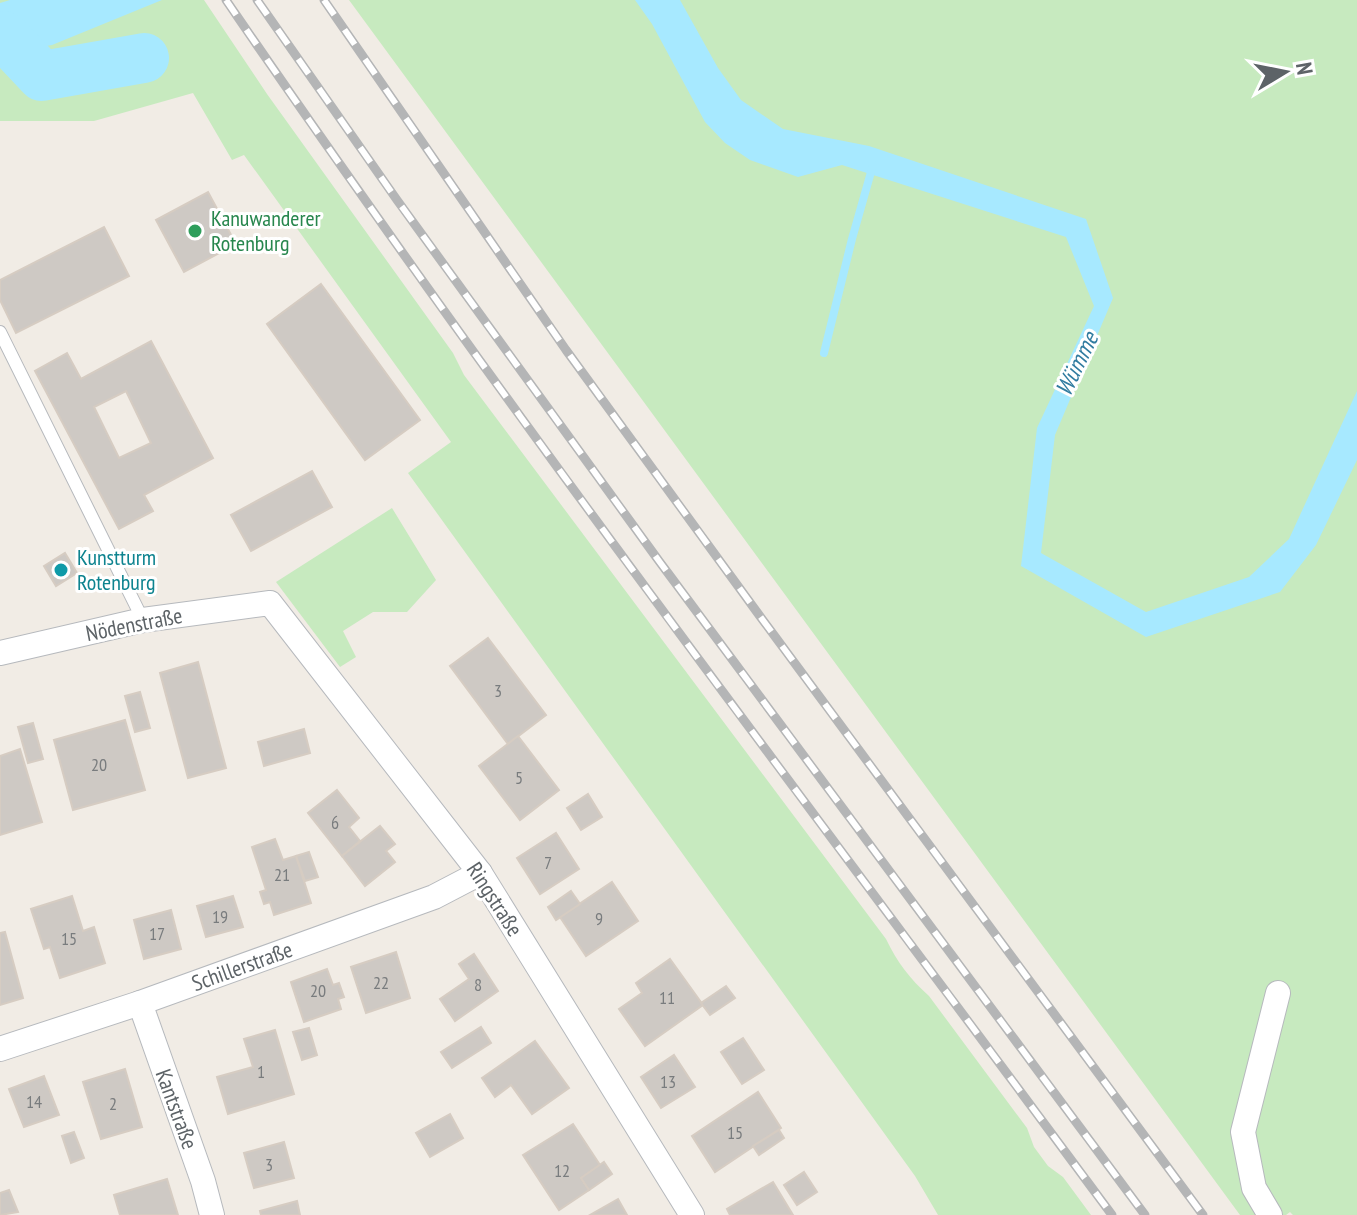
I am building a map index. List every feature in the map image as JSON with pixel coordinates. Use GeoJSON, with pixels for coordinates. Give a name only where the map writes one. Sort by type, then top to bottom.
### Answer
{"type":"FeatureCollection","features":[{"type":"Feature","properties":{"kind":"street","name":"Nödenstraße"},"geometry":{"type":"LineString","coordinates":[[0,653],[143,620],[270,603]]}},
{"type":"Feature","properties":{"kind":"street","name":"Ringstraße"},"geometry":{"type":"LineString","coordinates":[[270,603],[480,873],[692,1215]]}},
{"type":"Feature","properties":{"kind":"street","name":"Schillerstraße"},"geometry":{"type":"LineString","coordinates":[[0,1049],[140,1003],[434,897],[480,873]]}},
{"type":"Feature","properties":{"kind":"street"},"geometry":{"type":"LineString","coordinates":[[1270,1215],[1254,1188],[1243,1132],[1278,993]]}},
{"type":"Feature","properties":{"kind":"street","name":"Kantstraße"},"geometry":{"type":"LineString","coordinates":[[140,1003],[203,1181],[212,1215]]}},
{"type":"Feature","properties":{"kind":"lane"},"geometry":{"type":"LineString","coordinates":[[0,332],[143,620]]}},
{"type":"Feature","properties":{"kind":"green space"},"geometry":{"type":"Polygon","coordinates":[[[0,0],[204,0],[267,94],[453,353],[464,375],[886,939],[904,970],[929,996],[1027,1128],[1034,1147],[1048,1166],[1063,1177],[1091,1215],[938,1215],[915,1176],[408,473],[451,442],[244,155],[232,160],[193,93],[94,121],[0,121],[0,0]]]}},
{"type":"Feature","properties":{"kind":"green space"},"geometry":{"type":"Polygon","coordinates":[[[349,0],[1357,0],[1357,1215],[1293,1215],[1290,1212],[1286,1215],[1240,1215],[349,0]]]}},
{"type":"Feature","properties":{"kind":"green space"},"geometry":{"type":"Polygon","coordinates":[[[392,508],[436,580],[407,612],[373,612],[343,631],[356,657],[340,667],[276,582],[392,508]]]}},
{"type":"Feature","properties":{"kind":"water"},"geometry":{"type":"Polygon","coordinates":[[[10,0],[162,0],[52,45],[0,54],[0,3],[10,0]]]}},
{"type":"Feature","properties":{"kind":"water","name":"Wümme"},"geometry":{"type":"Polygon","coordinates":[[[635,0],[680,0],[718,68],[741,100],[783,129],[869,146],[1086,219],[1113,298],[1055,435],[1041,553],[1146,612],[1249,577],[1289,539],[1357,391],[1357,460],[1316,545],[1280,592],[1146,637],[1021,566],[1037,428],[1094,306],[1066,237],[842,165],[798,177],[750,160],[725,143],[705,122],[652,24],[635,0]]]}},
{"type":"Feature","properties":{"kind":"building"},"geometry":{"type":"Polygon","coordinates":[[[208,192],[236,244],[184,272],[156,220],[208,192]]]}},
{"type":"Feature","properties":{"kind":"building"},"geometry":{"type":"Polygon","coordinates":[[[104,227],[129,276],[16,333],[0,300],[0,280],[104,227]]]}},
{"type":"Feature","properties":{"kind":"building"},"geometry":{"type":"Polygon","coordinates":[[[321,284],[420,420],[365,460],[267,324],[321,284]]]}},
{"type":"Feature","properties":{"kind":"building"},"geometry":{"type":"Polygon","coordinates":[[[151,341],[213,458],[144,495],[153,511],[119,529],[35,371],[67,353],[81,379],[151,341]],[[126,391],[94,407],[119,458],[151,443],[126,391]]]}},
{"type":"Feature","properties":{"kind":"building"},"geometry":{"type":"Polygon","coordinates":[[[312,471],[332,507],[251,551],[231,515],[312,471]]]}},
{"type":"Feature","properties":{"kind":"building","name":"Kunstturm Rotenburg"},"geometry":{"type":"Polygon","coordinates":[[[65,553],[77,573],[56,586],[44,566],[65,553]]]}},
{"type":"Feature","properties":{"kind":"building"},"geometry":{"type":"Polygon","coordinates":[[[488,638],[546,715],[508,744],[450,666],[488,638]]]}},
{"type":"Feature","properties":{"kind":"building"},"geometry":{"type":"Polygon","coordinates":[[[198,662],[226,768],[188,778],[160,673],[198,662]]]}},
{"type":"Feature","properties":{"kind":"building"},"geometry":{"type":"Polygon","coordinates":[[[140,692],[150,728],[135,732],[125,696],[140,692]]]}},
{"type":"Feature","properties":{"kind":"building"},"geometry":{"type":"Polygon","coordinates":[[[125,720],[145,790],[73,810],[54,740],[125,720]]]}},
{"type":"Feature","properties":{"kind":"building"},"geometry":{"type":"Polygon","coordinates":[[[33,723],[43,759],[28,763],[18,727],[33,723]]]}},
{"type":"Feature","properties":{"kind":"building"},"geometry":{"type":"Polygon","coordinates":[[[304,729],[310,753],[264,766],[258,742],[304,729]]]}},
{"type":"Feature","properties":{"kind":"building"},"geometry":{"type":"Polygon","coordinates":[[[518,736],[559,790],[520,820],[479,766],[518,736]]]}},
{"type":"Feature","properties":{"kind":"building"},"geometry":{"type":"Polygon","coordinates":[[[20,749],[42,822],[0,835],[0,756],[20,749]]]}},
{"type":"Feature","properties":{"kind":"building"},"geometry":{"type":"Polygon","coordinates":[[[337,790],[359,818],[349,827],[360,841],[342,856],[308,813],[337,790]]]}},
{"type":"Feature","properties":{"kind":"building"},"geometry":{"type":"Polygon","coordinates":[[[588,794],[602,817],[581,830],[567,808],[588,794]]]}},
{"type":"Feature","properties":{"kind":"building"},"geometry":{"type":"Polygon","coordinates":[[[380,826],[395,844],[386,851],[395,862],[365,886],[342,856],[380,826]]]}},
{"type":"Feature","properties":{"kind":"building"},"geometry":{"type":"Polygon","coordinates":[[[556,833],[579,869],[540,894],[517,858],[556,833]]]}},
{"type":"Feature","properties":{"kind":"building"},"geometry":{"type":"Polygon","coordinates":[[[275,839],[283,860],[296,856],[311,903],[274,915],[270,902],[264,904],[260,892],[266,890],[252,847],[275,839]]]}},
{"type":"Feature","properties":{"kind":"building"},"geometry":{"type":"Polygon","coordinates":[[[309,852],[318,877],[305,881],[296,856],[309,852]]]}},
{"type":"Feature","properties":{"kind":"building"},"geometry":{"type":"Polygon","coordinates":[[[612,882],[638,921],[586,956],[560,917],[612,882]]]}},
{"type":"Feature","properties":{"kind":"building"},"geometry":{"type":"Polygon","coordinates":[[[571,891],[580,904],[556,920],[548,907],[571,891]]]}},
{"type":"Feature","properties":{"kind":"building"},"geometry":{"type":"Polygon","coordinates":[[[72,896],[83,931],[94,927],[105,963],[60,978],[50,947],[44,949],[31,909],[72,896]]]}},
{"type":"Feature","properties":{"kind":"building"},"geometry":{"type":"Polygon","coordinates":[[[233,896],[243,927],[206,937],[197,906],[233,896]]]}},
{"type":"Feature","properties":{"kind":"building"},"geometry":{"type":"Polygon","coordinates":[[[171,910],[181,949],[144,959],[134,920],[171,910]]]}},
{"type":"Feature","properties":{"kind":"building"},"geometry":{"type":"Polygon","coordinates":[[[5,932],[23,998],[0,1005],[0,933],[5,932]]]}},
{"type":"Feature","properties":{"kind":"building"},"geometry":{"type":"Polygon","coordinates":[[[396,952],[410,998],[366,1013],[351,967],[396,952]]]}},
{"type":"Feature","properties":{"kind":"building"},"geometry":{"type":"Polygon","coordinates":[[[474,954],[498,991],[455,1021],[440,999],[469,979],[459,964],[474,954]]]}},
{"type":"Feature","properties":{"kind":"building"},"geometry":{"type":"Polygon","coordinates":[[[670,959],[703,1005],[645,1046],[619,1009],[642,993],[636,983],[670,959]]]}},
{"type":"Feature","properties":{"kind":"building"},"geometry":{"type":"Polygon","coordinates":[[[327,969],[333,985],[339,983],[344,997],[338,999],[341,1009],[304,1022],[291,982],[327,969]]]}},
{"type":"Feature","properties":{"kind":"building"},"geometry":{"type":"Polygon","coordinates":[[[726,986],[735,998],[710,1015],[701,1003],[726,986]]]}},
{"type":"Feature","properties":{"kind":"building"},"geometry":{"type":"Polygon","coordinates":[[[481,1027],[491,1043],[452,1068],[441,1052],[481,1027]]]}},
{"type":"Feature","properties":{"kind":"building"},"geometry":{"type":"Polygon","coordinates":[[[309,1028],[317,1055],[302,1060],[293,1032],[309,1028]]]}},
{"type":"Feature","properties":{"kind":"building"},"geometry":{"type":"Polygon","coordinates":[[[275,1030],[294,1094],[228,1114],[217,1077],[253,1067],[244,1039],[275,1030]]]}},
{"type":"Feature","properties":{"kind":"building"},"geometry":{"type":"Polygon","coordinates":[[[743,1038],[764,1070],[742,1084],[721,1052],[743,1038]]]}},
{"type":"Feature","properties":{"kind":"building"},"geometry":{"type":"Polygon","coordinates":[[[535,1041],[569,1088],[532,1114],[511,1085],[495,1097],[482,1078],[535,1041]]]}},
{"type":"Feature","properties":{"kind":"building"},"geometry":{"type":"Polygon","coordinates":[[[674,1055],[695,1087],[661,1108],[641,1077],[674,1055]]]}},
{"type":"Feature","properties":{"kind":"building"},"geometry":{"type":"Polygon","coordinates":[[[125,1069],[142,1127],[101,1139],[83,1082],[125,1069]]]}},
{"type":"Feature","properties":{"kind":"building"},"geometry":{"type":"Polygon","coordinates":[[[44,1076],[59,1115],[24,1127],[9,1089],[44,1076]]]}},
{"type":"Feature","properties":{"kind":"building"},"geometry":{"type":"Polygon","coordinates":[[[758,1092],[781,1128],[715,1172],[692,1136],[758,1092]]]}},
{"type":"Feature","properties":{"kind":"building"},"geometry":{"type":"Polygon","coordinates":[[[450,1114],[463,1138],[430,1157],[416,1133],[450,1114]]]}},
{"type":"Feature","properties":{"kind":"building"},"geometry":{"type":"Polygon","coordinates":[[[573,1124],[600,1165],[581,1178],[589,1190],[559,1210],[523,1155],[573,1124]]]}},
{"type":"Feature","properties":{"kind":"building"},"geometry":{"type":"Polygon","coordinates":[[[779,1130],[784,1138],[759,1155],[753,1146],[779,1130]]]}},
{"type":"Feature","properties":{"kind":"building"},"geometry":{"type":"Polygon","coordinates":[[[74,1132],[84,1158],[71,1163],[62,1136],[74,1132]]]}},
{"type":"Feature","properties":{"kind":"building"},"geometry":{"type":"Polygon","coordinates":[[[284,1142],[294,1178],[254,1188],[244,1153],[284,1142]]]}},
{"type":"Feature","properties":{"kind":"building"},"geometry":{"type":"Polygon","coordinates":[[[604,1162],[612,1174],[589,1190],[581,1178],[604,1162]]]}},
{"type":"Feature","properties":{"kind":"building"},"geometry":{"type":"Polygon","coordinates":[[[804,1172],[817,1192],[797,1205],[784,1185],[804,1172]]]}},
{"type":"Feature","properties":{"kind":"building"},"geometry":{"type":"Polygon","coordinates":[[[167,1179],[178,1215],[120,1215],[114,1195],[167,1179]]]}},
{"type":"Feature","properties":{"kind":"building"},"geometry":{"type":"Polygon","coordinates":[[[773,1182],[793,1215],[730,1215],[727,1209],[773,1182]]]}},
{"type":"Feature","properties":{"kind":"building"},"geometry":{"type":"Polygon","coordinates":[[[9,1190],[18,1212],[0,1215],[0,1193],[9,1190]]]}},
{"type":"Feature","properties":{"kind":"building"},"geometry":{"type":"Polygon","coordinates":[[[618,1199],[627,1215],[590,1215],[618,1199]]]}},
{"type":"Feature","properties":{"kind":"building"},"geometry":{"type":"Polygon","coordinates":[[[297,1201],[300,1215],[261,1215],[260,1211],[297,1201]]]}},
{"type":"Feature","properties":{"kind":"waterway"},"geometry":{"type":"LineString","coordinates":[[4,36],[42,76],[144,58]]}},
{"type":"Feature","properties":{"kind":"waterway"},"geometry":{"type":"LineString","coordinates":[[824,353],[873,165]]}},
{"type":"Feature","properties":{"kind":"railway"},"geometry":{"type":"LineString","coordinates":[[226,0],[552,460],[1112,1215]]}},
{"type":"Feature","properties":{"kind":"railway"},"geometry":{"type":"LineString","coordinates":[[257,0],[397,200],[659,561],[1145,1215]]}},
{"type":"Feature","properties":{"kind":"railway"},"geometry":{"type":"LineString","coordinates":[[324,0],[566,350],[1203,1215]]}},
{"type":"Feature","properties":{"kind":"place","name":"Kanuwanderer Rotenburg"},"geometry":{"type":"Point","coordinates":[195,231]}},
{"type":"Feature","properties":{"kind":"place","name":"Kunstturm Rotenburg"},"geometry":{"type":"Point","coordinates":[61,570]}}]}
